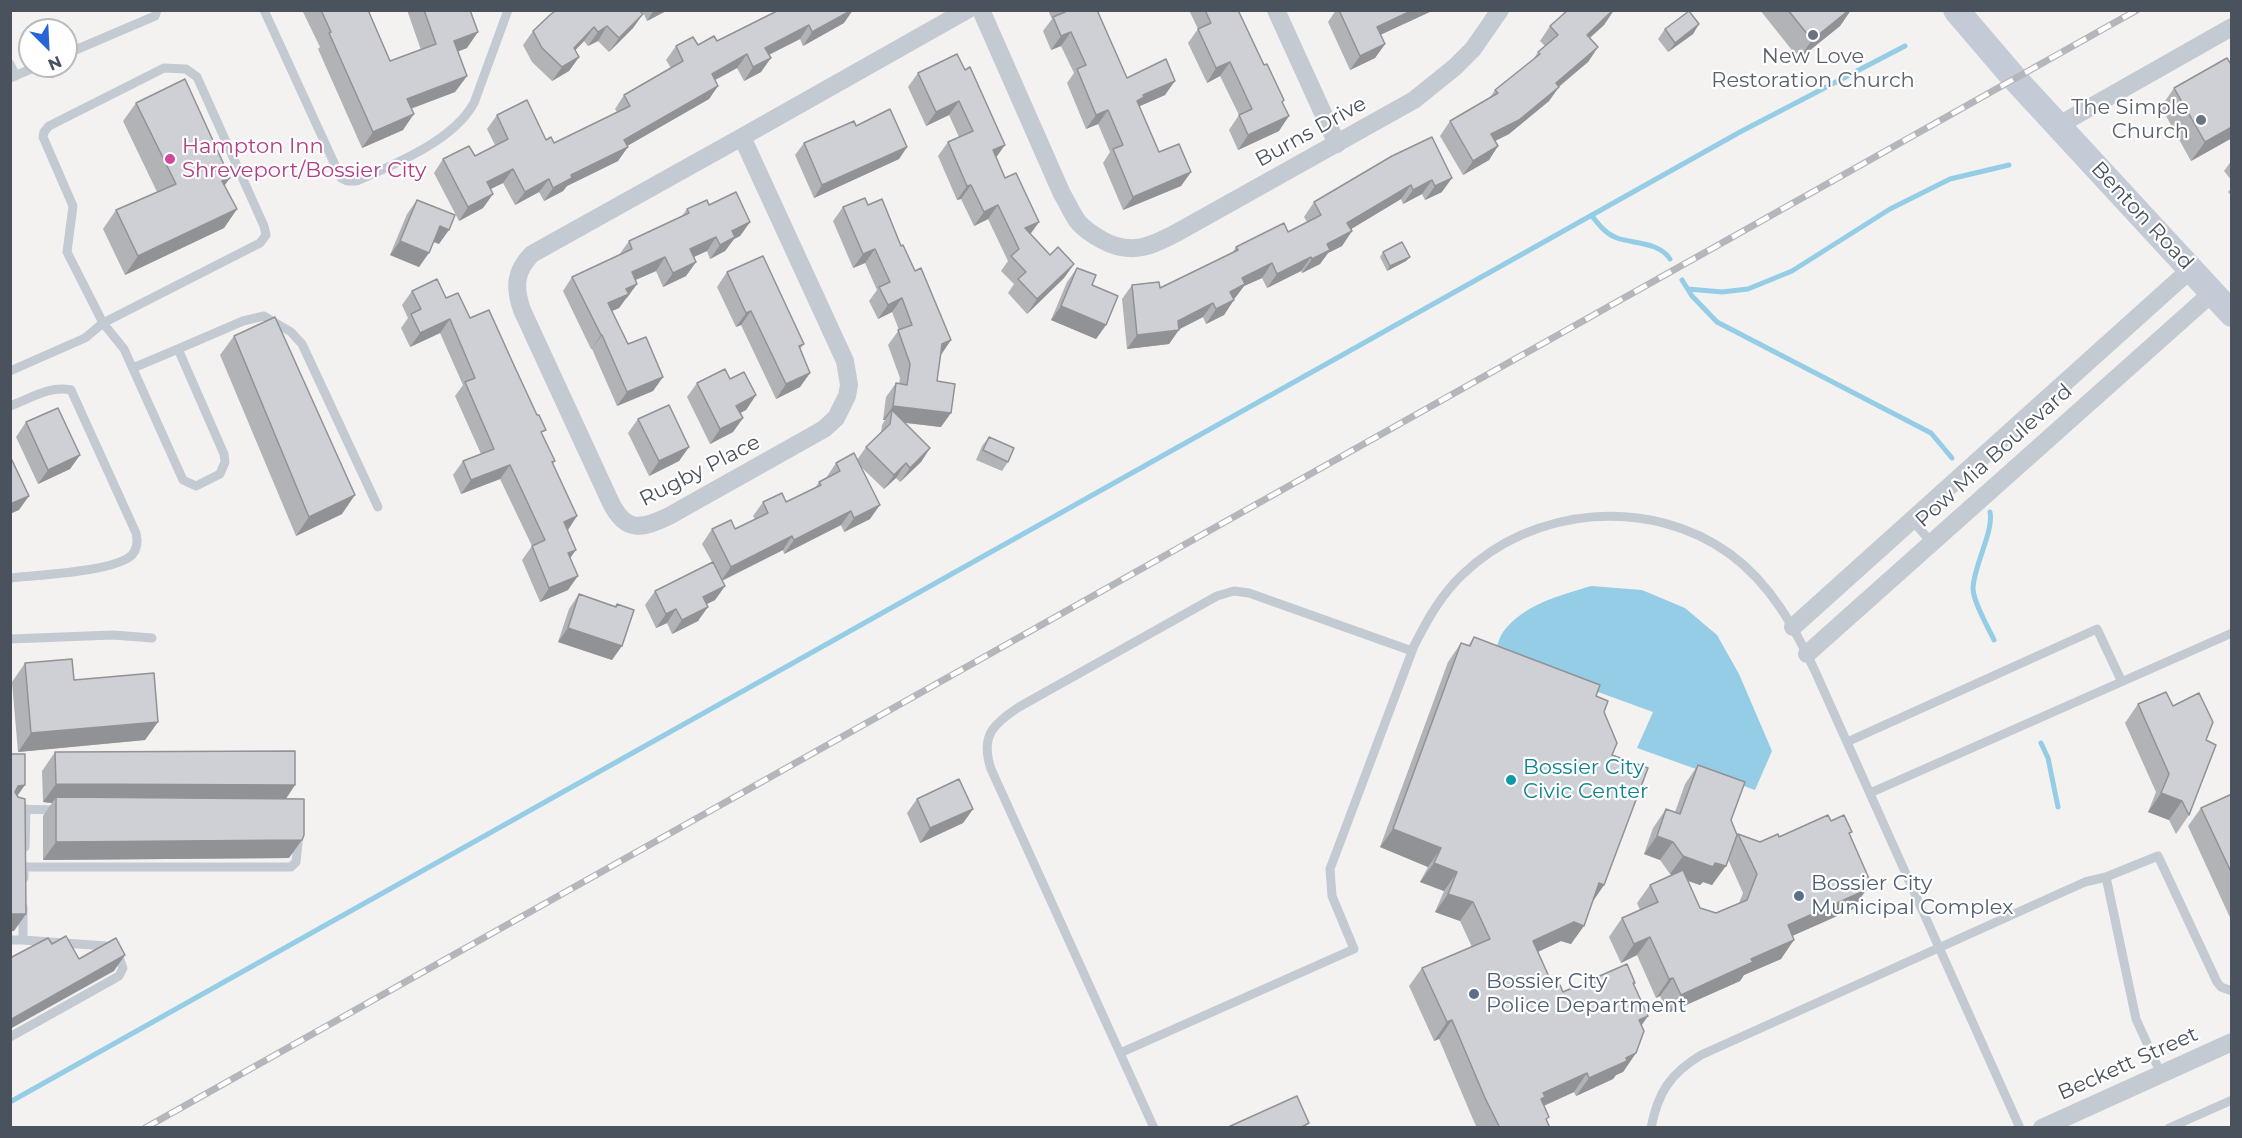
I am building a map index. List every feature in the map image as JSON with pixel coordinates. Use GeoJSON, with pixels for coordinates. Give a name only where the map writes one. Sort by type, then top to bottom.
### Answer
{"type":"FeatureCollection","features":[{"type":"Feature","properties":{"kind":"main road","name":"Benton Road"},"geometry":{"type":"LineString","coordinates":[[1956,10],[2015,79],[2232,314]]}},
{"type":"Feature","properties":{"kind":"street","name":"Rugby Place"},"geometry":{"type":"LineString","coordinates":[[742,137],[845,361],[848,379],[847,396],[836,418],[818,433],[669,516],[644,526],[633,526],[623,521],[611,503],[522,310],[516,291],[516,279],[524,262],[532,254],[968,10]]}},
{"type":"Feature","properties":{"kind":"street","name":"Burns Drive"},"geometry":{"type":"LineString","coordinates":[[981,10],[1062,194],[1079,223],[1095,236],[1115,247],[1139,248],[1161,241],[1414,100],[1436,84],[1473,49],[1500,10]]}},
{"type":"Feature","properties":{"kind":"street"},"geometry":{"type":"LineString","coordinates":[[1276,10],[1337,144]]}},
{"type":"Feature","properties":{"kind":"street"},"geometry":{"type":"LineString","coordinates":[[2059,125],[2232,27]]}},
{"type":"Feature","properties":{"kind":"street","name":"Pow Mia Boulevard"},"geometry":{"type":"LineString","coordinates":[[1793,627],[2191,269]]}},
{"type":"Feature","properties":{"kind":"street","name":"Pow Mia Boulevard"},"geometry":{"type":"LineString","coordinates":[[1807,654],[2212,293]]}},
{"type":"Feature","properties":{"kind":"street","name":"Beckett Street"},"geometry":{"type":"LineString","coordinates":[[2042,1128],[2232,1042]]}},
{"type":"Feature","properties":{"kind":"lane"},"geometry":{"type":"LineString","coordinates":[[78,49],[155,16],[157,10]]}},
{"type":"Feature","properties":{"kind":"lane"},"geometry":{"type":"LineString","coordinates":[[264,10],[340,178],[357,181],[417,152],[454,128],[466,117],[474,103],[508,10]]}},
{"type":"Feature","properties":{"kind":"lane"},"geometry":{"type":"LineString","coordinates":[[10,64],[13,77]]}},
{"type":"Feature","properties":{"kind":"lane"},"geometry":{"type":"LineString","coordinates":[[10,371],[85,338],[103,323],[260,243],[266,235],[197,77],[186,69],[164,68],[49,126],[43,137],[73,206],[67,252],[103,323],[124,349],[183,480],[196,486],[220,474],[223,469],[224,454],[178,349]]}},
{"type":"Feature","properties":{"kind":"lane"},"geometry":{"type":"LineString","coordinates":[[133,368],[243,321],[264,316],[291,332],[302,344],[378,507]]}},
{"type":"Feature","properties":{"kind":"lane"},"geometry":{"type":"LineString","coordinates":[[10,406],[52,389],[61,387],[71,390],[138,542],[136,550],[130,556],[110,565],[10,578]]}},
{"type":"Feature","properties":{"kind":"lane"},"geometry":{"type":"LineString","coordinates":[[1120,1053],[1354,949],[1332,896],[1330,869],[1412,651],[1440,600],[1463,574],[1490,552],[1540,527],[1562,521],[1600,516],[1635,517],[1669,524],[1716,545],[1730,554],[1776,600],[1807,654],[2020,1128]]}},
{"type":"Feature","properties":{"kind":"lane"},"geometry":{"type":"LineString","coordinates":[[1912,520],[1931,542]]}},
{"type":"Feature","properties":{"kind":"lane"},"geometry":{"type":"LineString","coordinates":[[1154,1128],[991,769],[987,744],[995,725],[1019,707],[1217,597],[1234,591],[1249,593],[1412,651]]}},
{"type":"Feature","properties":{"kind":"lane"},"geometry":{"type":"LineString","coordinates":[[1847,742],[2097,629],[2121,680]]}},
{"type":"Feature","properties":{"kind":"lane"},"geometry":{"type":"LineString","coordinates":[[1870,793],[2121,680],[2232,633]]}},
{"type":"Feature","properties":{"kind":"lane"},"geometry":{"type":"LineString","coordinates":[[10,639],[113,635],[152,638]]}},
{"type":"Feature","properties":{"kind":"lane"},"geometry":{"type":"LineString","coordinates":[[10,809],[71,810]]}},
{"type":"Feature","properties":{"kind":"lane"},"geometry":{"type":"LineString","coordinates":[[24,888],[26,809]]}},
{"type":"Feature","properties":{"kind":"lane"},"geometry":{"type":"LineString","coordinates":[[24,867],[291,867],[296,862],[298,853],[299,826]]}},
{"type":"Feature","properties":{"kind":"lane"},"geometry":{"type":"LineString","coordinates":[[1651,1128],[1662,1092],[1677,1072],[1711,1051],[2085,882],[2106,877],[2158,856],[2217,982],[2221,987],[2232,991]]}},
{"type":"Feature","properties":{"kind":"lane"},"geometry":{"type":"LineString","coordinates":[[2106,877],[2136,1019],[2161,1074]]}},
{"type":"Feature","properties":{"kind":"lane"},"geometry":{"type":"LineString","coordinates":[[23,940],[24,898]]}},
{"type":"Feature","properties":{"kind":"lane"},"geometry":{"type":"LineString","coordinates":[[10,940],[106,946],[118,954],[123,968],[119,976],[10,1037]]}},
{"type":"Feature","properties":{"kind":"lane"},"geometry":{"type":"LineString","coordinates":[[2169,1128],[2232,1100]]}},
{"type":"Feature","properties":{"kind":"water"},"geometry":{"type":"Polygon","coordinates":[[[1591,586],[1642,590],[1685,608],[1717,635],[1739,674],[1772,751],[1755,790],[1637,748],[1653,712],[1494,654],[1503,632],[1521,614],[1543,602],[1591,586]]]}},
{"type":"Feature","properties":{"kind":"building"},"geometry":{"type":"Polygon","coordinates":[[[321,10],[368,10],[390,61],[436,44],[424,10],[470,10],[478,32],[454,41],[467,76],[407,99],[414,114],[373,132],[321,10]]]}},
{"type":"Feature","properties":{"kind":"building"},"geometry":{"type":"Polygon","coordinates":[[[557,10],[639,10],[643,14],[619,38],[607,26],[598,32],[594,27],[574,48],[579,57],[562,67],[542,48],[533,31],[557,10]]]}},
{"type":"Feature","properties":{"kind":"building"},"geometry":{"type":"Polygon","coordinates":[[[779,10],[852,10],[812,32],[809,25],[765,48],[771,58],[753,67],[747,54],[712,74],[718,86],[624,140],[628,147],[571,175],[572,178],[553,188],[549,179],[525,192],[513,169],[487,182],[493,194],[468,207],[443,159],[469,146],[475,156],[508,139],[497,115],[527,100],[546,140],[551,137],[554,143],[630,106],[624,95],[683,61],[676,46],[693,37],[698,45],[714,36],[717,41],[779,10]]]}},
{"type":"Feature","properties":{"kind":"building"},"geometry":{"type":"Polygon","coordinates":[[[1064,10],[1097,10],[1127,78],[1166,59],[1175,81],[1143,95],[1144,97],[1137,101],[1159,152],[1179,144],[1191,172],[1133,197],[1113,149],[1123,145],[1108,110],[1096,115],[1077,69],[1086,65],[1071,32],[1061,36],[1053,17],[1065,12],[1064,10]]]}},
{"type":"Feature","properties":{"kind":"building"},"geometry":{"type":"Polygon","coordinates":[[[1205,10],[1238,10],[1264,65],[1267,64],[1289,116],[1248,135],[1239,115],[1252,109],[1230,62],[1216,68],[1198,29],[1211,23],[1205,10]]]}},
{"type":"Feature","properties":{"kind":"building"},"geometry":{"type":"Polygon","coordinates":[[[1339,10],[1413,10],[1377,27],[1385,44],[1360,56],[1339,10]]]}},
{"type":"Feature","properties":{"kind":"building"},"geometry":{"type":"Polygon","coordinates":[[[1568,10],[1613,10],[1587,35],[1598,47],[1556,83],[1559,87],[1519,120],[1491,134],[1498,146],[1473,161],[1450,121],[1498,93],[1495,90],[1540,54],[1538,52],[1558,35],[1550,26],[1568,10]]]}},
{"type":"Feature","properties":{"kind":"building"},"geometry":{"type":"Polygon","coordinates":[[[1788,10],[1849,10],[1812,40],[1788,10]]]}},
{"type":"Feature","properties":{"kind":"building"},"geometry":{"type":"Polygon","coordinates":[[[1689,11],[1699,24],[1675,43],[1665,29],[1689,11]]]}},
{"type":"Feature","properties":{"kind":"building"},"geometry":{"type":"Polygon","coordinates":[[[957,54],[965,70],[970,67],[1005,145],[993,150],[1005,178],[1016,173],[1039,222],[1025,228],[1050,255],[1058,247],[1074,264],[1037,299],[1018,279],[1026,272],[1011,256],[1019,249],[998,205],[984,212],[971,185],[967,186],[948,142],[973,131],[959,101],[936,112],[918,73],[957,54]]]}},
{"type":"Feature","properties":{"kind":"building"},"geometry":{"type":"Polygon","coordinates":[[[2227,58],[2232,66],[2232,127],[2205,142],[2174,88],[2227,58]]]}},
{"type":"Feature","properties":{"kind":"building","name":"Hampton Inn Shreveport/Bossier City"},"geometry":{"type":"Polygon","coordinates":[[[185,79],[230,178],[222,181],[237,209],[138,256],[116,210],[176,184],[136,103],[185,79]]]}},
{"type":"Feature","properties":{"kind":"building"},"geometry":{"type":"Polygon","coordinates":[[[890,109],[907,147],[822,185],[804,143],[854,121],[856,126],[890,109]]]}},
{"type":"Feature","properties":{"kind":"building"},"geometry":{"type":"Polygon","coordinates":[[[1432,137],[1452,178],[1435,186],[1432,180],[1413,190],[1411,185],[1347,223],[1352,231],[1327,244],[1330,250],[1312,259],[1311,257],[1277,274],[1272,263],[1242,278],[1245,284],[1230,292],[1234,300],[1216,309],[1213,303],[1178,321],[1179,330],[1137,335],[1132,285],[1159,282],[1160,288],[1238,250],[1236,247],[1284,223],[1288,232],[1321,215],[1314,202],[1392,156],[1432,137]]]}},
{"type":"Feature","properties":{"kind":"building"},"geometry":{"type":"Polygon","coordinates":[[[736,192],[750,222],[732,231],[735,237],[720,245],[716,237],[690,249],[696,262],[673,273],[665,257],[632,272],[637,284],[626,289],[629,294],[608,303],[628,344],[646,337],[663,377],[627,392],[602,335],[572,277],[632,249],[629,241],[689,213],[687,209],[707,200],[709,205],[736,192]]]}},
{"type":"Feature","properties":{"kind":"building"},"geometry":{"type":"Polygon","coordinates":[[[865,198],[868,205],[882,199],[901,246],[903,245],[915,271],[921,268],[951,340],[942,344],[937,381],[955,384],[951,413],[893,406],[896,383],[907,385],[910,364],[898,330],[912,325],[902,298],[888,305],[879,287],[890,282],[875,249],[863,254],[843,207],[865,198]]]}},
{"type":"Feature","properties":{"kind":"building"},"geometry":{"type":"Polygon","coordinates":[[[417,200],[455,215],[449,230],[440,226],[429,253],[400,241],[417,200]]]}},
{"type":"Feature","properties":{"kind":"building"},"geometry":{"type":"Polygon","coordinates":[[[1402,242],[1410,257],[1390,266],[1383,252],[1402,242]]]}},
{"type":"Feature","properties":{"kind":"building"},"geometry":{"type":"Polygon","coordinates":[[[763,256],[804,344],[799,346],[810,373],[786,384],[751,311],[746,313],[727,272],[763,256]]]}},
{"type":"Feature","properties":{"kind":"building"},"geometry":{"type":"Polygon","coordinates":[[[1077,268],[1096,275],[1092,285],[1118,296],[1106,325],[1061,306],[1077,268]]]}},
{"type":"Feature","properties":{"kind":"building"},"geometry":{"type":"Polygon","coordinates":[[[437,279],[446,298],[458,293],[470,318],[489,310],[537,415],[539,415],[546,430],[541,432],[555,461],[552,462],[577,516],[564,522],[576,550],[568,553],[578,576],[549,588],[532,546],[545,540],[510,465],[471,480],[463,461],[494,449],[465,382],[475,378],[450,319],[420,333],[411,314],[421,309],[412,291],[437,279]]]}},
{"type":"Feature","properties":{"kind":"building"},"geometry":{"type":"Polygon","coordinates":[[[275,317],[355,495],[309,517],[234,336],[275,317]]]}},
{"type":"Feature","properties":{"kind":"building"},"geometry":{"type":"Polygon","coordinates":[[[725,369],[730,379],[744,372],[756,395],[736,406],[743,418],[720,429],[697,383],[725,369]]]}},
{"type":"Feature","properties":{"kind":"building"},"geometry":{"type":"Polygon","coordinates":[[[669,405],[689,447],[659,461],[638,419],[669,405]]]}},
{"type":"Feature","properties":{"kind":"building"},"geometry":{"type":"Polygon","coordinates":[[[58,408],[80,455],[48,470],[26,422],[58,408]]]}},
{"type":"Feature","properties":{"kind":"building"},"geometry":{"type":"Polygon","coordinates":[[[892,410],[930,448],[910,468],[906,463],[894,475],[866,447],[890,424],[892,410]]]}},
{"type":"Feature","properties":{"kind":"building"},"geometry":{"type":"Polygon","coordinates":[[[989,437],[1014,448],[1008,462],[983,450],[989,437]]]}},
{"type":"Feature","properties":{"kind":"building"},"geometry":{"type":"Polygon","coordinates":[[[854,453],[880,505],[854,518],[851,511],[794,540],[792,536],[731,567],[712,529],[731,520],[735,529],[768,513],[763,502],[782,493],[786,502],[821,485],[819,482],[840,471],[836,463],[854,453]]]}},
{"type":"Feature","properties":{"kind":"building"},"geometry":{"type":"Polygon","coordinates":[[[10,456],[29,496],[10,504],[10,456]]]}},
{"type":"Feature","properties":{"kind":"building"},"geometry":{"type":"Polygon","coordinates":[[[713,562],[725,586],[703,597],[708,607],[682,620],[676,609],[666,614],[655,591],[713,562]]]}},
{"type":"Feature","properties":{"kind":"building"},"geometry":{"type":"Polygon","coordinates":[[[579,594],[616,607],[617,604],[634,610],[622,646],[568,628],[579,594]]]}},
{"type":"Feature","properties":{"kind":"building"},"geometry":{"type":"Polygon","coordinates":[[[1474,637],[1600,685],[1596,696],[1608,701],[1604,712],[1617,743],[1612,755],[1648,768],[1604,885],[1599,883],[1584,926],[1574,922],[1533,941],[1554,988],[1560,985],[1563,992],[1627,964],[1648,1016],[1639,1020],[1644,1031],[1636,1053],[1626,1058],[1627,1061],[1589,1078],[1587,1073],[1543,1093],[1545,1097],[1541,1099],[1549,1117],[1546,1119],[1550,1128],[1500,1128],[1452,1020],[1447,1022],[1422,968],[1490,939],[1473,902],[1448,894],[1457,872],[1434,863],[1441,848],[1393,829],[1461,643],[1470,646],[1474,637]]]}},
{"type":"Feature","properties":{"kind":"building"},"geometry":{"type":"Polygon","coordinates":[[[72,659],[74,680],[154,673],[158,722],[31,733],[25,663],[72,659]]]}},
{"type":"Feature","properties":{"kind":"building"},"geometry":{"type":"Polygon","coordinates":[[[2166,692],[2173,706],[2199,693],[2213,722],[2206,740],[2216,745],[2189,815],[2182,801],[2161,793],[2169,774],[2138,704],[2166,692]]]}},
{"type":"Feature","properties":{"kind":"building"},"geometry":{"type":"Polygon","coordinates":[[[295,751],[295,785],[56,784],[55,752],[295,751]]]}},
{"type":"Feature","properties":{"kind":"building"},"geometry":{"type":"Polygon","coordinates":[[[10,754],[25,754],[25,785],[18,786],[15,792],[18,797],[25,799],[26,914],[10,914],[10,754]]]}},
{"type":"Feature","properties":{"kind":"building"},"geometry":{"type":"Polygon","coordinates":[[[1698,765],[1745,782],[1731,820],[1737,835],[1726,866],[1715,863],[1713,867],[1683,856],[1673,842],[1657,836],[1666,809],[1680,814],[1698,765]]]}},
{"type":"Feature","properties":{"kind":"building"},"geometry":{"type":"Polygon","coordinates":[[[959,779],[973,809],[930,828],[917,799],[959,779]]]}},
{"type":"Feature","properties":{"kind":"building"},"geometry":{"type":"Polygon","coordinates":[[[2232,794],[2232,874],[2201,808],[2232,794]]]}},
{"type":"Feature","properties":{"kind":"building"},"geometry":{"type":"Polygon","coordinates":[[[56,797],[304,799],[304,835],[302,840],[56,842],[56,797]]]}},
{"type":"Feature","properties":{"kind":"building"},"geometry":{"type":"Polygon","coordinates":[[[1828,815],[1831,821],[1844,815],[1852,832],[1849,833],[1870,881],[1863,884],[1866,890],[1788,925],[1794,940],[1751,959],[1753,962],[1681,995],[1673,978],[1669,979],[1650,937],[1634,944],[1622,918],[1658,902],[1650,885],[1683,870],[1700,908],[1716,913],[1747,900],[1757,874],[1738,834],[1760,842],[1778,834],[1779,837],[1828,815]]]}},
{"type":"Feature","properties":{"kind":"building"},"geometry":{"type":"Polygon","coordinates":[[[66,936],[79,959],[116,938],[125,955],[10,1020],[10,958],[48,938],[52,944],[66,936]]]}},
{"type":"Feature","properties":{"kind":"building"},"geometry":{"type":"Polygon","coordinates":[[[1297,1096],[1309,1123],[1300,1128],[1226,1128],[1297,1096]]]}},
{"type":"Feature","properties":{"kind":"waterway"},"geometry":{"type":"LineString","coordinates":[[10,1102],[1740,132],[1905,46]]}},
{"type":"Feature","properties":{"kind":"waterway"},"geometry":{"type":"LineString","coordinates":[[1688,289],[1722,292],[1748,289],[1792,271],[1890,209],[1950,179],[2009,165]]}},
{"type":"Feature","properties":{"kind":"waterway"},"geometry":{"type":"LineString","coordinates":[[1592,216],[1603,229],[1613,236],[1653,246],[1670,259]]}},
{"type":"Feature","properties":{"kind":"waterway"},"geometry":{"type":"LineString","coordinates":[[1682,280],[1692,296],[1717,322],[1931,433],[1952,458]]}},
{"type":"Feature","properties":{"kind":"waterway"},"geometry":{"type":"LineString","coordinates":[[1990,512],[1989,529],[1973,588],[1978,607],[1994,640]]}},
{"type":"Feature","properties":{"kind":"waterway"},"geometry":{"type":"LineString","coordinates":[[2041,743],[2048,758],[2058,807]]}},
{"type":"Feature","properties":{"kind":"railway"},"geometry":{"type":"LineString","coordinates":[[145,1128],[2137,10]]}},
{"type":"Feature","properties":{"kind":"place","name":"New Love Restoration Church"},"geometry":{"type":"Point","coordinates":[1813,35]}},
{"type":"Feature","properties":{"kind":"place","name":"The Simple Church"},"geometry":{"type":"Point","coordinates":[2201,120]}},
{"type":"Feature","properties":{"kind":"place","name":"Hampton Inn Shreveport/Bossier City"},"geometry":{"type":"Point","coordinates":[170,159]}},
{"type":"Feature","properties":{"kind":"place","name":"Bossier City Civic Center"},"geometry":{"type":"Point","coordinates":[1511,780]}},
{"type":"Feature","properties":{"kind":"place","name":"Bossier City Municipal Complex"},"geometry":{"type":"Point","coordinates":[1799,896]}},
{"type":"Feature","properties":{"kind":"place","name":"Bossier City Police Department"},"geometry":{"type":"Point","coordinates":[1474,994]}}]}
